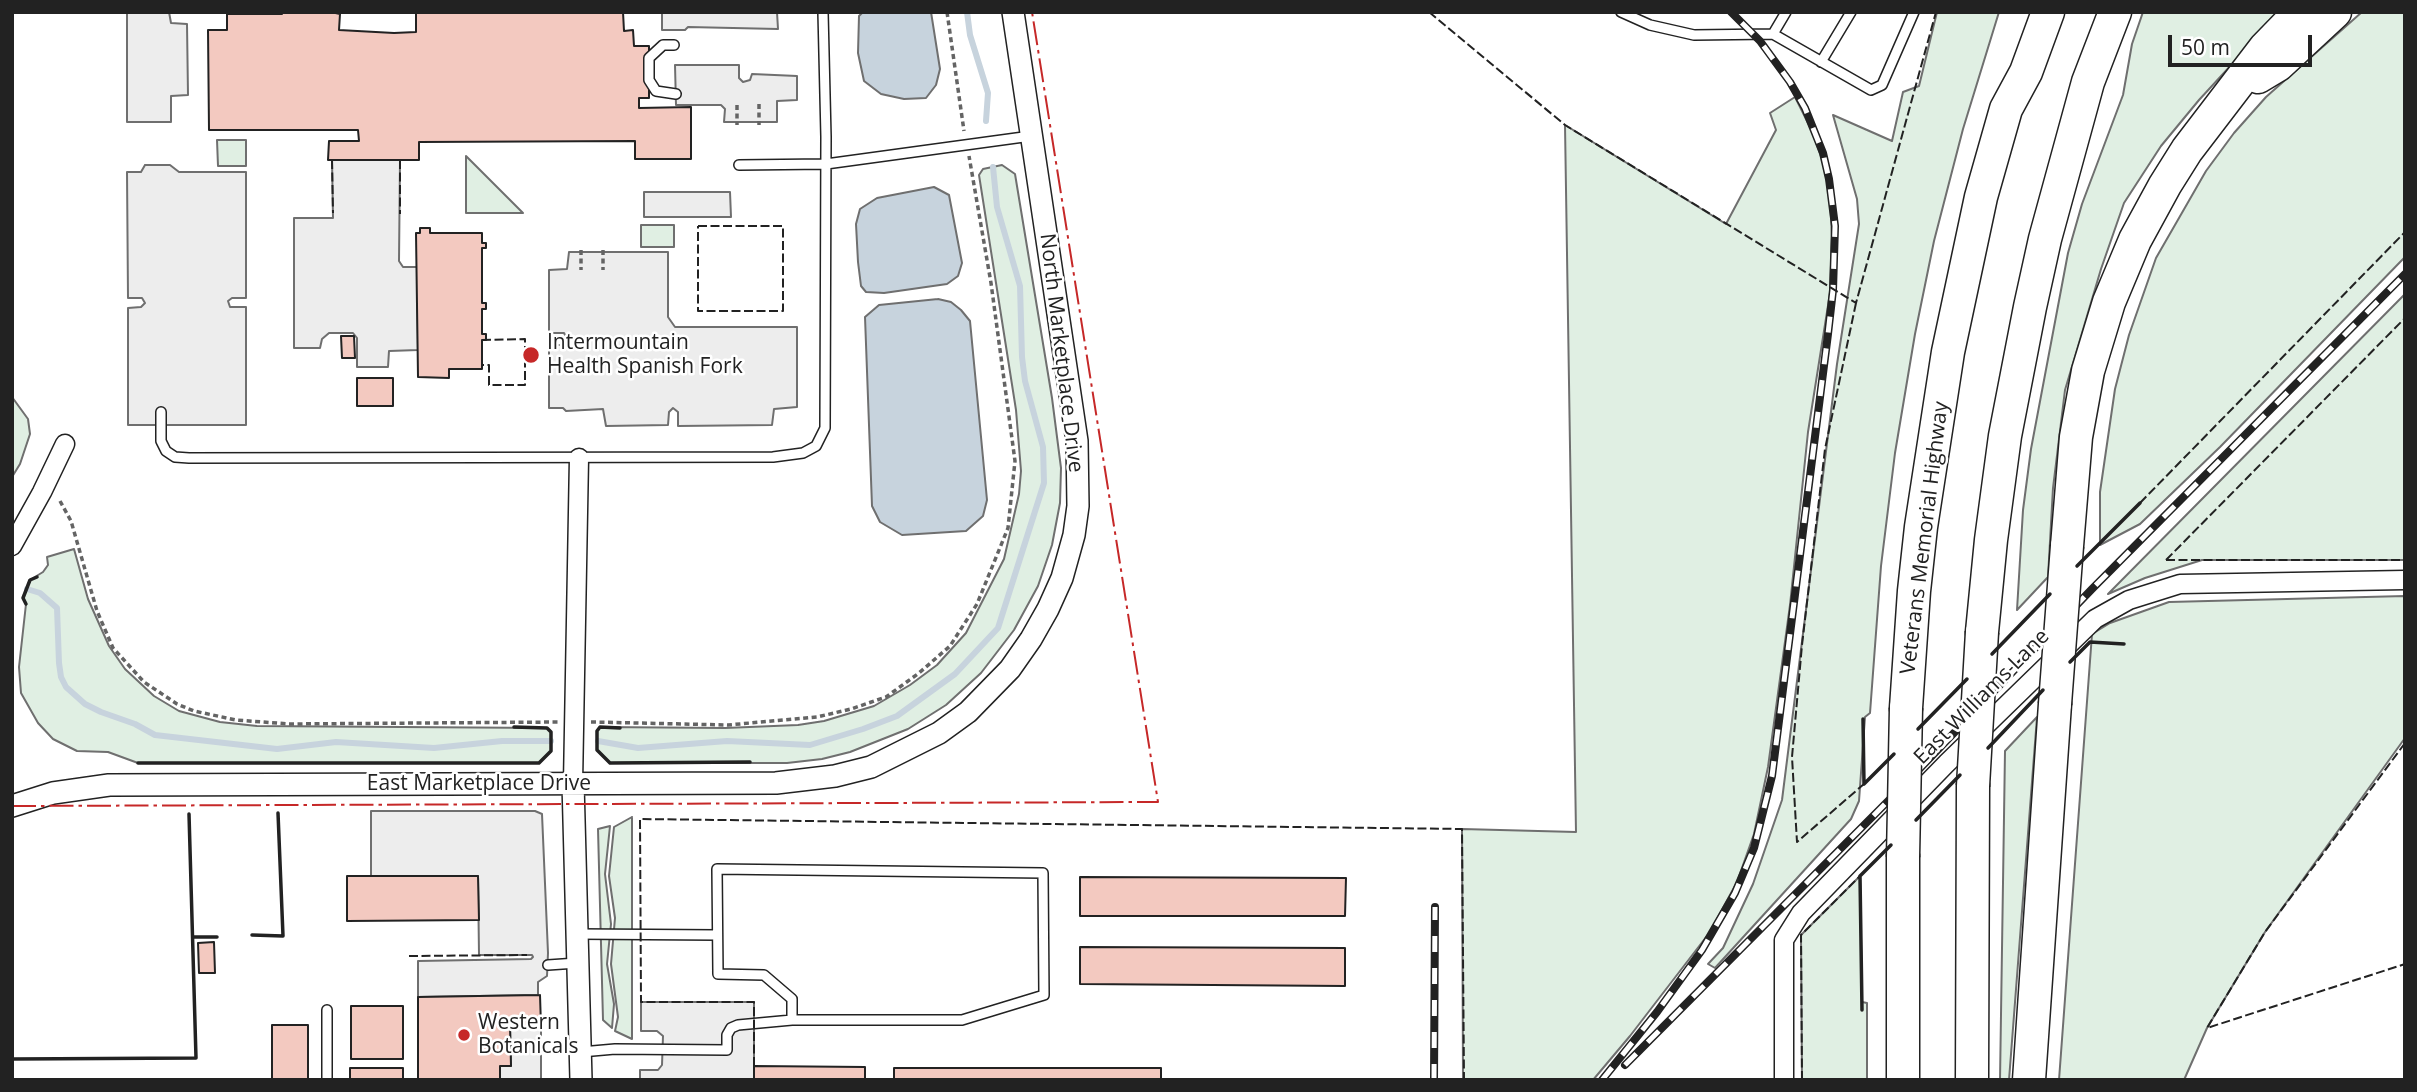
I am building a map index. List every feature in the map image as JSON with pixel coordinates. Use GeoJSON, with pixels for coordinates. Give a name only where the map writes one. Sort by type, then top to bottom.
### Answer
{"type":"FeatureCollection","features":[{"type":"Feature","properties":{"kind":"highway"},"geometry":{"type":"LineString","coordinates":[[2006,109],[2016,40],[2024,12]]}},
{"type":"Feature","properties":{"kind":"highway","name":"Veterans Memorial Highway"},"geometry":{"type":"LineString","coordinates":[[1903,1080],[1906,708],[1914,591],[1938,411],[1981,197],[2006,109],[2026,72],[2048,12]]}},
{"type":"Feature","properties":{"kind":"highway"},"geometry":{"type":"LineString","coordinates":[[1972,1080],[1973,786],[1982,632],[2003,449],[2029,307],[2045,239],[2088,82],[2115,12]]}},
{"type":"Feature","properties":{"kind":"highway"},"geometry":{"type":"LineString","coordinates":[[2029,1080],[2073,468],[2082,404],[2094,349],[2112,295],[2135,240],[2165,185],[2187,150],[2265,48],[2301,12]]}},
{"type":"Feature","properties":{"kind":"highway"},"geometry":{"type":"LineString","coordinates":[[2233,91],[2278,65],[2335,12]]}},
{"type":"Feature","properties":{"kind":"street","name":"North Marketplace Drive"},"geometry":{"type":"LineString","coordinates":[[939,733],[990,691],[1031,639],[1062,578],[1074,535],[1078,495],[1077,441],[1013,12]]}},
{"type":"Feature","properties":{"kind":"street"},"geometry":{"type":"LineString","coordinates":[[12,545],[65,444]]}},
{"type":"Feature","properties":{"kind":"street"},"geometry":{"type":"LineString","coordinates":[[579,458],[573,783],[581,1080]]}},
{"type":"Feature","properties":{"kind":"street","name":"East Williams Lane"},"geometry":{"type":"LineString","coordinates":[[1784,1080],[1784,940],[1801,913],[1957,754],[2095,619],[2129,600],[2180,584],[2405,580]]}},
{"type":"Feature","properties":{"kind":"street","name":"East Marketplace Drive"},"geometry":{"type":"LineString","coordinates":[[14,800],[109,785],[776,783],[835,776],[871,767],[939,733]]}},
{"type":"Feature","properties":{"kind":"lane"},"geometry":{"type":"LineString","coordinates":[[161,412],[160,441],[166,452],[175,457],[773,457],[803,453],[816,446],[825,428],[826,164],[823,12]]}},
{"type":"Feature","properties":{"kind":"lane"},"geometry":{"type":"LineString","coordinates":[[1621,12],[1650,25],[1694,35],[1773,34],[1866,89],[1879,88],[1914,12]]}},
{"type":"Feature","properties":{"kind":"lane"},"geometry":{"type":"LineString","coordinates":[[1773,34],[1786,12]]}},
{"type":"Feature","properties":{"kind":"lane"},"geometry":{"type":"LineString","coordinates":[[1821,62],[1851,12]]}},
{"type":"Feature","properties":{"kind":"lane"},"geometry":{"type":"LineString","coordinates":[[674,45],[663,46],[649,58],[649,80],[656,91],[676,94]]}},
{"type":"Feature","properties":{"kind":"lane"},"geometry":{"type":"LineString","coordinates":[[739,166],[826,164],[1031,136]]}},
{"type":"Feature","properties":{"kind":"lane"},"geometry":{"type":"LineString","coordinates":[[580,1052],[615,1049],[727,1050],[727,1035],[731,1028],[738,1025],[792,1020],[962,1020],[1044,995],[1043,873],[717,869],[718,974],[764,975],[792,999],[792,1020]]}},
{"type":"Feature","properties":{"kind":"lane"},"geometry":{"type":"LineString","coordinates":[[576,934],[717,935]]}},
{"type":"Feature","properties":{"kind":"lane"},"geometry":{"type":"LineString","coordinates":[[548,965],[577,963]]}},
{"type":"Feature","properties":{"kind":"lane"},"geometry":{"type":"LineString","coordinates":[[327,1010],[327,1080]]}},
{"type":"Feature","properties":{"kind":"path"},"geometry":{"type":"LineString","coordinates":[[947,12],[963,126]]}},
{"type":"Feature","properties":{"kind":"path"},"geometry":{"type":"LineString","coordinates":[[759,104],[759,125]]}},
{"type":"Feature","properties":{"kind":"path"},"geometry":{"type":"LineString","coordinates":[[737,105],[737,125]]}},
{"type":"Feature","properties":{"kind":"path"},"geometry":{"type":"LineString","coordinates":[[593,722],[727,725],[817,717],[886,697],[950,646],[977,604],[1008,528],[1015,461],[993,295],[971,166]]}},
{"type":"Feature","properties":{"kind":"path"},"geometry":{"type":"LineString","coordinates":[[581,250],[581,270]]}},
{"type":"Feature","properties":{"kind":"path"},"geometry":{"type":"LineString","coordinates":[[603,250],[603,270]]}},
{"type":"Feature","properties":{"kind":"path"},"geometry":{"type":"LineString","coordinates":[[60,501],[71,522],[97,611],[113,648],[144,682],[177,704],[224,718],[289,724],[554,722]]}},
{"type":"Feature","properties":{"kind":"green space"},"geometry":{"type":"Polygon","coordinates":[[[1937,12],[1999,12],[1963,129],[1934,241],[1915,334],[1895,453],[1881,566],[1870,713],[1865,717],[1859,801],[1851,819],[1715,968],[1708,964],[1723,948],[1753,884],[1782,800],[1837,364],[1859,224],[1857,199],[1833,115],[1892,141],[1903,92],[1919,86],[1937,12]]]}},
{"type":"Feature","properties":{"kind":"green space"},"geometry":{"type":"Polygon","coordinates":[[[2143,12],[2280,12],[2199,100],[2161,146],[2124,203],[2065,390],[2053,488],[2048,577],[2017,610],[2023,510],[2031,449],[2068,253],[2082,204],[2123,95],[2132,44],[2143,12]]]}},
{"type":"Feature","properties":{"kind":"green space"},"geometry":{"type":"Polygon","coordinates":[[[2362,12],[2405,12],[2405,257],[2220,447],[2140,524],[2100,545],[2100,492],[2115,389],[2129,335],[2156,258],[2206,171],[2234,133],[2266,97],[2362,12]]]}},
{"type":"Feature","properties":{"kind":"green space"},"geometry":{"type":"Polygon","coordinates":[[[1795,97],[1812,131],[1823,162],[1830,197],[1830,293],[1808,432],[1790,605],[1768,767],[1754,834],[1737,882],[1710,932],[1593,1080],[1463,1080],[1462,829],[1576,832],[1565,125],[1726,224],[1776,130],[1770,113],[1795,97]]]}},
{"type":"Feature","properties":{"kind":"green space"},"geometry":{"type":"Polygon","coordinates":[[[217,140],[246,140],[246,166],[218,166],[217,140]]]}},
{"type":"Feature","properties":{"kind":"green space"},"geometry":{"type":"Polygon","coordinates":[[[466,156],[523,213],[466,213],[466,156]]]}},
{"type":"Feature","properties":{"kind":"green space"},"geometry":{"type":"Polygon","coordinates":[[[1002,165],[1015,174],[1061,468],[1060,503],[1052,545],[1038,586],[1014,630],[981,673],[946,705],[908,729],[850,752],[787,763],[610,763],[597,750],[597,731],[600,727],[725,728],[798,725],[824,721],[874,706],[910,685],[937,665],[966,633],[1004,559],[1019,494],[1021,471],[1016,410],[979,175],[983,169],[1002,165]]]}},
{"type":"Feature","properties":{"kind":"green space"},"geometry":{"type":"Polygon","coordinates":[[[641,225],[674,225],[674,247],[641,247],[641,225]]]}},
{"type":"Feature","properties":{"kind":"green space"},"geometry":{"type":"Polygon","coordinates":[[[2405,294],[2405,560],[2202,560],[2145,578],[2108,594],[2405,294]]]}},
{"type":"Feature","properties":{"kind":"green space"},"geometry":{"type":"Polygon","coordinates":[[[12,397],[28,419],[30,434],[20,464],[12,477],[12,397]]]}},
{"type":"Feature","properties":{"kind":"green space"},"geometry":{"type":"Polygon","coordinates":[[[74,549],[88,599],[109,646],[125,669],[154,696],[179,711],[220,722],[257,726],[547,728],[551,732],[551,751],[539,763],[138,763],[108,752],[77,751],[53,739],[38,723],[21,693],[19,667],[26,604],[23,598],[30,580],[43,572],[48,565],[47,557],[74,549]]]}},
{"type":"Feature","properties":{"kind":"green space"},"geometry":{"type":"Polygon","coordinates":[[[2405,596],[2405,738],[2265,932],[2207,1028],[2184,1080],[2059,1080],[2092,634],[2110,623],[2169,602],[2405,596]]]}},
{"type":"Feature","properties":{"kind":"green space"},"geometry":{"type":"Polygon","coordinates":[[[2037,717],[2009,1080],[2000,1080],[2005,751],[2037,717]]]}},
{"type":"Feature","properties":{"kind":"green space"},"geometry":{"type":"Polygon","coordinates":[[[632,817],[632,1039],[615,1031],[618,1017],[611,964],[615,918],[609,876],[614,827],[632,817]]]}},
{"type":"Feature","properties":{"kind":"green space"},"geometry":{"type":"Polygon","coordinates":[[[610,826],[605,874],[611,924],[607,964],[614,1004],[612,1028],[603,1020],[598,829],[610,826]]]}},
{"type":"Feature","properties":{"kind":"green space"},"geometry":{"type":"Polygon","coordinates":[[[1860,876],[1862,1002],[1867,1003],[1867,1080],[1802,1080],[1801,935],[1860,876]]]}},
{"type":"Feature","properties":{"kind":"shaded area"},"geometry":{"type":"Polygon","coordinates":[[[127,12],[169,12],[171,23],[187,24],[188,95],[171,96],[171,122],[127,122],[127,12]]]}},
{"type":"Feature","properties":{"kind":"shaded area"},"geometry":{"type":"Polygon","coordinates":[[[662,12],[777,12],[778,29],[688,27],[685,30],[662,30],[662,12]]]}},
{"type":"Feature","properties":{"kind":"shaded area"},"geometry":{"type":"Polygon","coordinates":[[[863,12],[931,12],[940,69],[936,85],[926,98],[904,99],[881,94],[864,81],[858,53],[859,16],[863,12]]]}},
{"type":"Feature","properties":{"kind":"shaded area"},"geometry":{"type":"Polygon","coordinates":[[[675,65],[739,65],[739,78],[743,82],[750,80],[752,74],[797,76],[797,100],[777,101],[777,122],[724,122],[725,109],[721,105],[676,105],[675,65]]]}},
{"type":"Feature","properties":{"kind":"shaded area"},"geometry":{"type":"Polygon","coordinates":[[[332,160],[400,160],[399,261],[403,267],[417,267],[418,350],[389,351],[388,367],[357,367],[357,338],[353,333],[329,333],[322,339],[320,348],[294,348],[294,218],[333,218],[332,160]]]}},
{"type":"Feature","properties":{"kind":"shaded area"},"geometry":{"type":"Polygon","coordinates":[[[145,165],[170,165],[179,172],[246,172],[246,298],[232,298],[228,301],[230,307],[246,307],[246,425],[128,425],[128,308],[141,307],[145,303],[142,298],[128,298],[127,172],[141,172],[145,165]]]}},
{"type":"Feature","properties":{"kind":"shaded area"},"geometry":{"type":"Polygon","coordinates":[[[934,187],[949,195],[962,263],[958,276],[947,284],[884,293],[866,292],[861,286],[858,262],[856,224],[860,209],[877,198],[934,187]]]}},
{"type":"Feature","properties":{"kind":"shaded area"},"geometry":{"type":"Polygon","coordinates":[[[644,192],[730,192],[731,217],[644,217],[644,192]]]}},
{"type":"Feature","properties":{"kind":"shaded area"},"geometry":{"type":"Polygon","coordinates":[[[569,252],[668,252],[668,317],[675,327],[797,327],[797,407],[774,409],[772,425],[678,426],[678,412],[673,408],[669,412],[668,425],[606,426],[603,409],[566,411],[563,408],[549,408],[549,345],[564,345],[567,339],[564,333],[549,333],[549,270],[567,269],[569,252]]]}},
{"type":"Feature","properties":{"kind":"shaded area"},"geometry":{"type":"Polygon","coordinates":[[[938,299],[951,302],[970,321],[987,500],[983,516],[966,531],[902,535],[880,522],[872,506],[865,317],[879,305],[938,299]]]}},
{"type":"Feature","properties":{"kind":"shaded area"},"geometry":{"type":"Polygon","coordinates":[[[371,811],[535,811],[542,814],[548,953],[547,976],[538,982],[538,995],[418,997],[418,961],[533,957],[479,955],[478,876],[371,877],[371,811]]]}},
{"type":"Feature","properties":{"kind":"shaded area"},"geometry":{"type":"Polygon","coordinates":[[[641,1002],[754,1002],[754,1080],[640,1080],[640,1070],[658,1070],[662,1065],[663,1036],[657,1031],[641,1031],[641,1002]]]}},
{"type":"Feature","properties":{"kind":"shaded area"},"geometry":{"type":"Polygon","coordinates":[[[510,1026],[541,1026],[541,1080],[500,1080],[500,1066],[511,1066],[510,1026]]]}},
{"type":"Feature","properties":{"kind":"building"},"geometry":{"type":"Polygon","coordinates":[[[331,12],[340,14],[339,30],[394,33],[416,32],[416,12],[623,12],[624,31],[633,30],[634,46],[649,46],[649,98],[639,98],[639,108],[691,107],[691,159],[635,159],[635,141],[419,142],[419,160],[328,160],[329,141],[359,141],[358,130],[209,130],[208,30],[227,30],[227,14],[331,12]]]}},
{"type":"Feature","properties":{"kind":"building"},"geometry":{"type":"Polygon","coordinates":[[[420,228],[430,228],[430,233],[482,233],[482,243],[486,243],[486,248],[482,248],[482,303],[486,303],[486,309],[482,309],[482,334],[486,334],[486,340],[482,340],[482,369],[449,369],[449,378],[418,377],[416,233],[420,233],[420,228]]]}},
{"type":"Feature","properties":{"kind":"building"},"geometry":{"type":"Polygon","coordinates":[[[341,336],[354,336],[355,358],[342,358],[341,336]]]}},
{"type":"Feature","properties":{"kind":"building"},"geometry":{"type":"Polygon","coordinates":[[[357,378],[393,378],[393,406],[357,406],[357,378]]]}},
{"type":"Feature","properties":{"kind":"building"},"geometry":{"type":"Polygon","coordinates":[[[347,876],[478,876],[479,920],[347,921],[347,876]]]}},
{"type":"Feature","properties":{"kind":"building"},"geometry":{"type":"Polygon","coordinates":[[[1080,877],[1346,878],[1345,916],[1080,916],[1080,877]]]}},
{"type":"Feature","properties":{"kind":"building"},"geometry":{"type":"Polygon","coordinates":[[[214,942],[215,973],[199,973],[198,943],[214,942]]]}},
{"type":"Feature","properties":{"kind":"building"},"geometry":{"type":"Polygon","coordinates":[[[1080,947],[1345,948],[1345,986],[1080,984],[1080,947]]]}},
{"type":"Feature","properties":{"kind":"building","name":"Western Botanicals"},"geometry":{"type":"Polygon","coordinates":[[[540,995],[541,1026],[510,1026],[511,1066],[500,1066],[500,1080],[418,1080],[418,997],[540,995]]]}},
{"type":"Feature","properties":{"kind":"building"},"geometry":{"type":"Polygon","coordinates":[[[351,1006],[403,1006],[403,1059],[351,1059],[351,1006]]]}},
{"type":"Feature","properties":{"kind":"building"},"geometry":{"type":"Polygon","coordinates":[[[272,1025],[308,1025],[308,1080],[272,1080],[272,1025]]]}},
{"type":"Feature","properties":{"kind":"building"},"geometry":{"type":"Polygon","coordinates":[[[754,1066],[865,1067],[865,1080],[754,1080],[754,1066]]]}},
{"type":"Feature","properties":{"kind":"building"},"geometry":{"type":"Polygon","coordinates":[[[350,1068],[403,1068],[403,1080],[350,1080],[350,1068]]]}},
{"type":"Feature","properties":{"kind":"building"},"geometry":{"type":"Polygon","coordinates":[[[894,1068],[1161,1068],[1161,1080],[894,1080],[894,1068]]]}},
{"type":"Feature","properties":{"kind":"waterway"},"geometry":{"type":"LineString","coordinates":[[967,12],[970,35],[988,93],[986,121]]}},
{"type":"Feature","properties":{"kind":"waterway"},"geometry":{"type":"LineString","coordinates":[[598,741],[638,748],[727,741],[810,745],[897,716],[955,674],[998,628],[1044,483],[1043,447],[1025,381],[1022,357],[1020,286],[997,207],[993,167]]}},
{"type":"Feature","properties":{"kind":"waterway"},"geometry":{"type":"LineString","coordinates":[[27,589],[40,593],[57,608],[59,663],[66,687],[85,704],[155,735],[277,749],[336,742],[434,748],[502,741],[551,741]]}},
{"type":"Feature","properties":{"kind":"railway"},"geometry":{"type":"LineString","coordinates":[[1602,1080],[1657,1012],[1702,950],[1735,893],[1754,848],[1772,776],[1828,334],[1833,290],[1835,226],[1823,153],[1805,108],[1790,82],[1760,41],[1731,12]]}},
{"type":"Feature","properties":{"kind":"railway"},"geometry":{"type":"LineString","coordinates":[[1625,1065],[2405,274]]}},
{"type":"Feature","properties":{"kind":"railway"},"geometry":{"type":"LineString","coordinates":[[1434,1080],[1435,907]]}},
{"type":"Feature","properties":{"kind":"fence"},"geometry":{"type":"LineString","coordinates":[[1429,12],[1565,125],[1856,303],[1936,12]]}},
{"type":"Feature","properties":{"kind":"fence"},"geometry":{"type":"LineString","coordinates":[[332,160],[333,213]]}},
{"type":"Feature","properties":{"kind":"fence"},"geometry":{"type":"LineString","coordinates":[[400,160],[400,214]]}},
{"type":"Feature","properties":{"kind":"fence"},"geometry":{"type":"LineString","coordinates":[[698,226],[783,226],[783,311],[698,311],[698,226]]}},
{"type":"Feature","properties":{"kind":"fence"},"geometry":{"type":"LineString","coordinates":[[2140,503],[2405,232]]}},
{"type":"Feature","properties":{"kind":"fence"},"geometry":{"type":"LineString","coordinates":[[1856,303],[1825,449],[1802,645],[1792,757],[1797,842],[1864,784]]}},
{"type":"Feature","properties":{"kind":"fence"},"geometry":{"type":"LineString","coordinates":[[2166,560],[2405,318]]}},
{"type":"Feature","properties":{"kind":"fence"},"geometry":{"type":"LineString","coordinates":[[482,340],[525,339],[525,385],[489,385],[489,365],[482,365]]}},
{"type":"Feature","properties":{"kind":"fence"},"geometry":{"type":"LineString","coordinates":[[2166,560],[2405,560]]}},
{"type":"Feature","properties":{"kind":"fence"},"geometry":{"type":"LineString","coordinates":[[2405,743],[2265,932],[2207,1028],[2405,964]]}},
{"type":"Feature","properties":{"kind":"fence"},"geometry":{"type":"LineString","coordinates":[[754,1066],[754,1002],[641,1002],[640,819],[1462,829],[1464,1080]]}},
{"type":"Feature","properties":{"kind":"fence"},"geometry":{"type":"LineString","coordinates":[[1802,1080],[1801,935],[1860,876]]}},
{"type":"Feature","properties":{"kind":"fence"},"geometry":{"type":"LineString","coordinates":[[409,956],[527,955]]}},
{"type":"Feature","properties":{"kind":"wall"},"geometry":{"type":"LineString","coordinates":[[2077,566],[2140,503]]}},
{"type":"Feature","properties":{"kind":"wall"},"geometry":{"type":"LineString","coordinates":[[26,604],[23,598],[30,580],[37,577]]}},
{"type":"Feature","properties":{"kind":"wall"},"geometry":{"type":"LineString","coordinates":[[1992,654],[2050,594]]}},
{"type":"Feature","properties":{"kind":"wall"},"geometry":{"type":"LineString","coordinates":[[2070,662],[2090,642],[2124,644]]}},
{"type":"Feature","properties":{"kind":"wall"},"geometry":{"type":"LineString","coordinates":[[1918,729],[1967,679]]}},
{"type":"Feature","properties":{"kind":"wall"},"geometry":{"type":"LineString","coordinates":[[1988,748],[2043,690]]}},
{"type":"Feature","properties":{"kind":"wall"},"geometry":{"type":"LineString","coordinates":[[1863,719],[1864,784]]}},
{"type":"Feature","properties":{"kind":"wall"},"geometry":{"type":"LineString","coordinates":[[138,763],[539,763],[551,751],[551,732],[547,728],[514,727]]}},
{"type":"Feature","properties":{"kind":"wall"},"geometry":{"type":"LineString","coordinates":[[620,728],[600,727],[597,731],[597,750],[610,763],[750,762]]}},
{"type":"Feature","properties":{"kind":"wall"},"geometry":{"type":"LineString","coordinates":[[1864,784],[1894,754]]}},
{"type":"Feature","properties":{"kind":"wall"},"geometry":{"type":"LineString","coordinates":[[1916,820],[1960,775]]}},
{"type":"Feature","properties":{"kind":"wall"},"geometry":{"type":"LineString","coordinates":[[252,935],[283,936],[278,813]]}},
{"type":"Feature","properties":{"kind":"wall"},"geometry":{"type":"LineString","coordinates":[[12,1059],[196,1058],[189,814]]}},
{"type":"Feature","properties":{"kind":"wall"},"geometry":{"type":"LineString","coordinates":[[1862,1010],[1860,876],[1891,845]]}},
{"type":"Feature","properties":{"kind":"wall"},"geometry":{"type":"LineString","coordinates":[[193,937],[217,937]]}},
{"type":"Feature","properties":{"kind":"power"},"geometry":{"type":"LineString","coordinates":[[12,806],[1158,802],[1032,12]]}},
{"type":"Feature","properties":{"kind":"place","name":"Intermountain Health Spanish Fork"},"geometry":{"type":"Point","coordinates":[531,355]}},
{"type":"Feature","properties":{"kind":"place","name":"Western Botanicals"},"geometry":{"type":"Point","coordinates":[464,1035]}}]}
